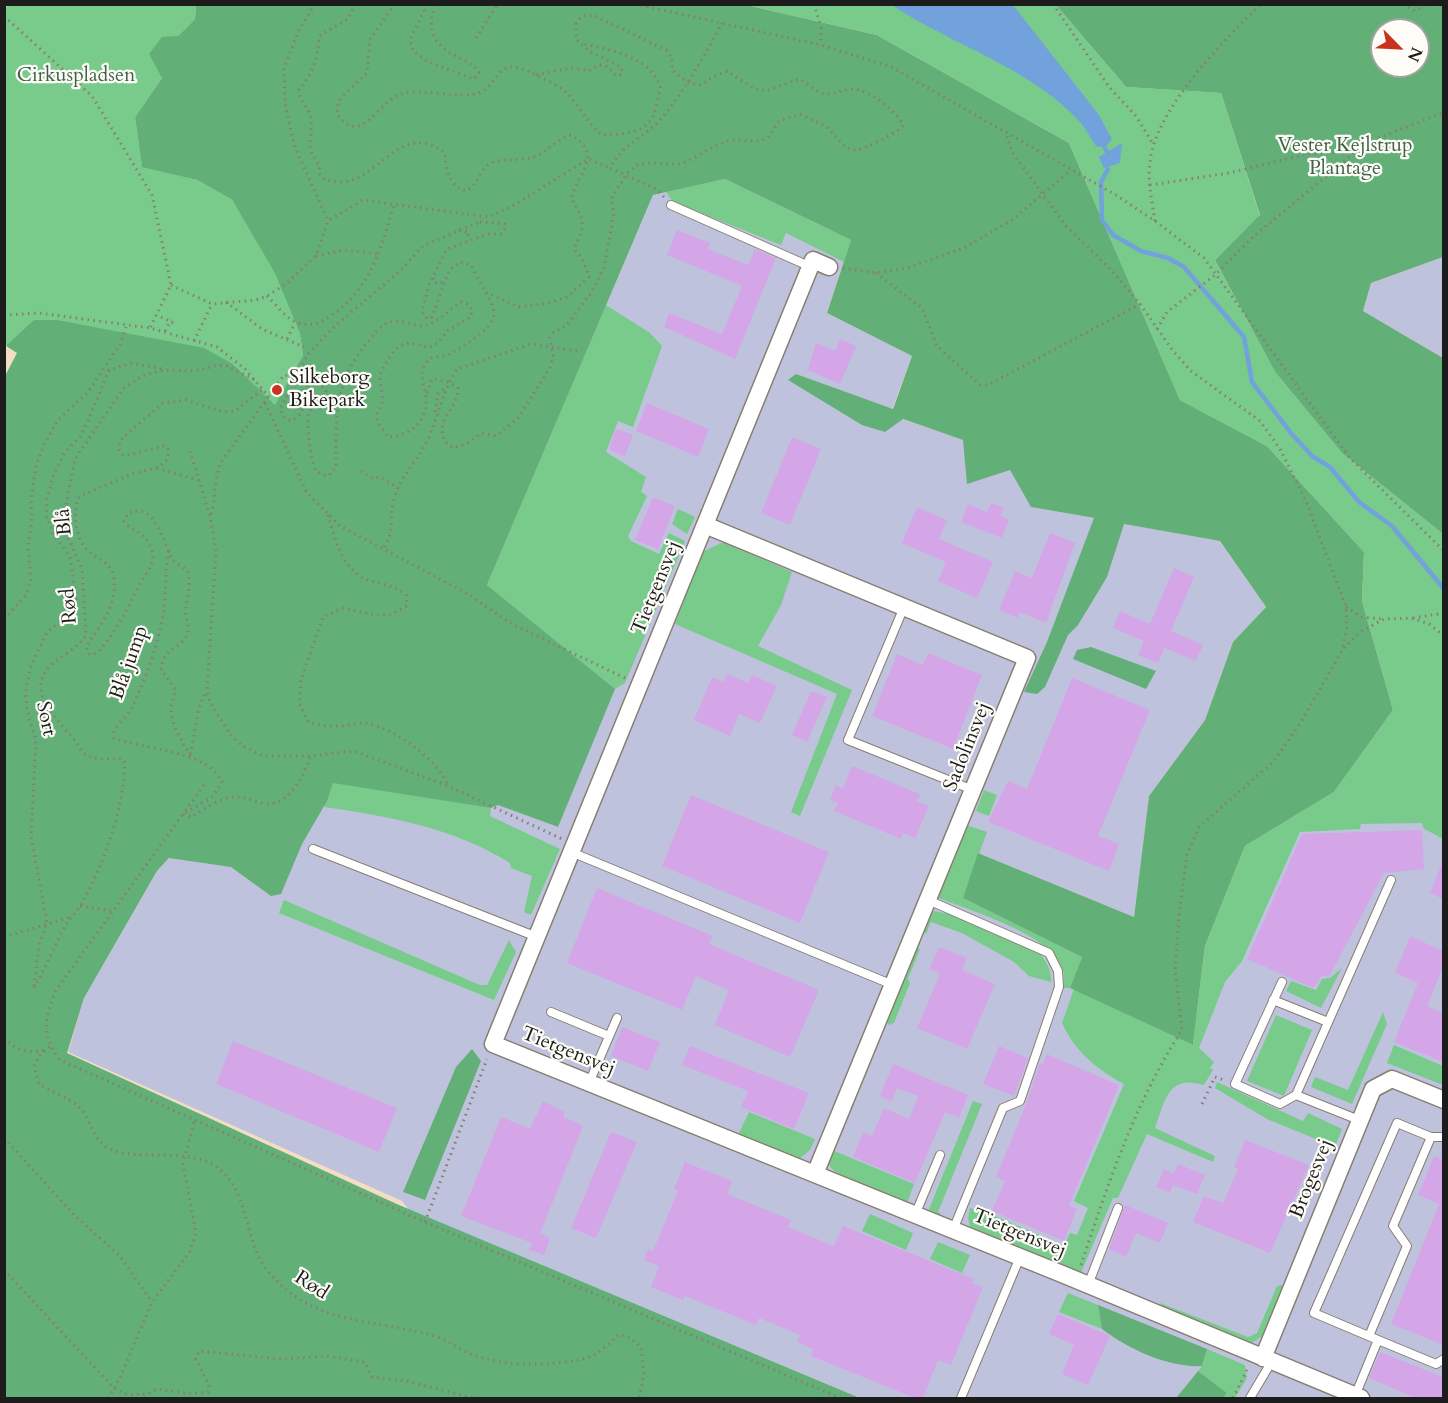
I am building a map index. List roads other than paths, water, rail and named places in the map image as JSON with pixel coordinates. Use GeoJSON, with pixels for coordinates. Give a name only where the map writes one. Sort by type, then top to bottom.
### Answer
{"type":"FeatureCollection","features":[{"type":"Feature","properties":{"kind":"street"},"geometry":{"type":"LineString","coordinates":[[811,267],[813,261],[829,267]]}},
{"type":"Feature","properties":{"kind":"street","name":"Tietgensvej"},"geometry":{"type":"LineString","coordinates":[[811,267],[493,1044],[1082,1282],[1358,1397]]}},
{"type":"Feature","properties":{"kind":"street","name":"Sadolinsvej"},"geometry":{"type":"LineString","coordinates":[[705,525],[1027,658],[815,1174]]}},
{"type":"Feature","properties":{"kind":"street","name":"Brogesvej"},"geometry":{"type":"LineString","coordinates":[[1263,1358],[1372,1089],[1392,1079],[1443,1100]]}},
{"type":"Feature","properties":{"kind":"lane"},"geometry":{"type":"LineString","coordinates":[[671,205],[811,267]]}},
{"type":"Feature","properties":{"kind":"lane"},"geometry":{"type":"LineString","coordinates":[[904,607],[848,740],[973,790]]}},
{"type":"Feature","properties":{"kind":"lane"},"geometry":{"type":"LineString","coordinates":[[573,848],[893,985]]}},
{"type":"Feature","properties":{"kind":"lane"},"geometry":{"type":"LineString","coordinates":[[313,849],[537,937]]}},
{"type":"Feature","properties":{"kind":"lane"},"geometry":{"type":"LineString","coordinates":[[1282,982],[1235,1084],[1280,1104],[1296,1095],[1391,880]]}},
{"type":"Feature","properties":{"kind":"lane"},"geometry":{"type":"LineString","coordinates":[[928,900],[1031,943],[1049,953],[1058,971],[1059,987],[1020,1101],[1003,1108],[953,1230]]}},
{"type":"Feature","properties":{"kind":"lane"},"geometry":{"type":"LineString","coordinates":[[1273,1000],[1328,1022]]}},
{"type":"Feature","properties":{"kind":"lane"},"geometry":{"type":"LineString","coordinates":[[551,1012],[609,1036]]}},
{"type":"Feature","properties":{"kind":"lane"},"geometry":{"type":"LineString","coordinates":[[589,1083],[617,1018]]}},
{"type":"Feature","properties":{"kind":"lane"},"geometry":{"type":"LineString","coordinates":[[1296,1095],[1359,1120]]}},
{"type":"Feature","properties":{"kind":"lane"},"geometry":{"type":"LineString","coordinates":[[1443,1137],[1431,1137],[1397,1123],[1314,1313],[1436,1364],[1443,1359]]}},
{"type":"Feature","properties":{"kind":"lane"},"geometry":{"type":"LineString","coordinates":[[1358,1397],[1374,1338],[1407,1246],[1393,1226],[1431,1137]]}},
{"type":"Feature","properties":{"kind":"lane"},"geometry":{"type":"LineString","coordinates":[[915,1215],[940,1155]]}},
{"type":"Feature","properties":{"kind":"lane"},"geometry":{"type":"LineString","coordinates":[[1082,1282],[1118,1208]]}},
{"type":"Feature","properties":{"kind":"lane"},"geometry":{"type":"LineString","coordinates":[[961,1398],[1020,1257]]}},
{"type":"Feature","properties":{"kind":"lane"},"geometry":{"type":"LineString","coordinates":[[1250,1398],[1263,1358]]}},
{"type":"Feature","properties":{"kind":"water"},"geometry":{"type":"Polygon","coordinates":[[[892,5],[1013,5],[1099,115],[1112,139],[1105,148],[1096,146],[1077,119],[1036,85],[892,5]]]}},
{"type":"Feature","properties":{"kind":"water"},"geometry":{"type":"Polygon","coordinates":[[[1122,143],[1120,163],[1104,168],[1099,157],[1122,143]]]}},
{"type":"Feature","properties":{"kind":"waterway"},"geometry":{"type":"LineString","coordinates":[[1105,148],[1107,152]]}},
{"type":"Feature","properties":{"kind":"waterway"},"geometry":{"type":"LineString","coordinates":[[1108,169],[1101,182],[1102,220],[1113,235],[1141,251],[1168,258],[1184,267],[1244,337],[1252,382],[1291,433],[1312,456],[1330,467],[1359,502],[1392,526],[1444,589]]}},
{"type":"Feature","properties":{"kind":"place","name":"Silkeborg Bikepark"},"geometry":{"type":"Point","coordinates":[277,390]}},
{"type":"Feature","properties":{"kind":"park label","name":"Cirkuspladsen"},"geometry":{"type":"Point","coordinates":[76,76]}},
{"type":"Feature","properties":{"kind":"park label","name":"Vester Kejlstrup Plantage"},"geometry":{"type":"Point","coordinates":[1345,158]}}]}
